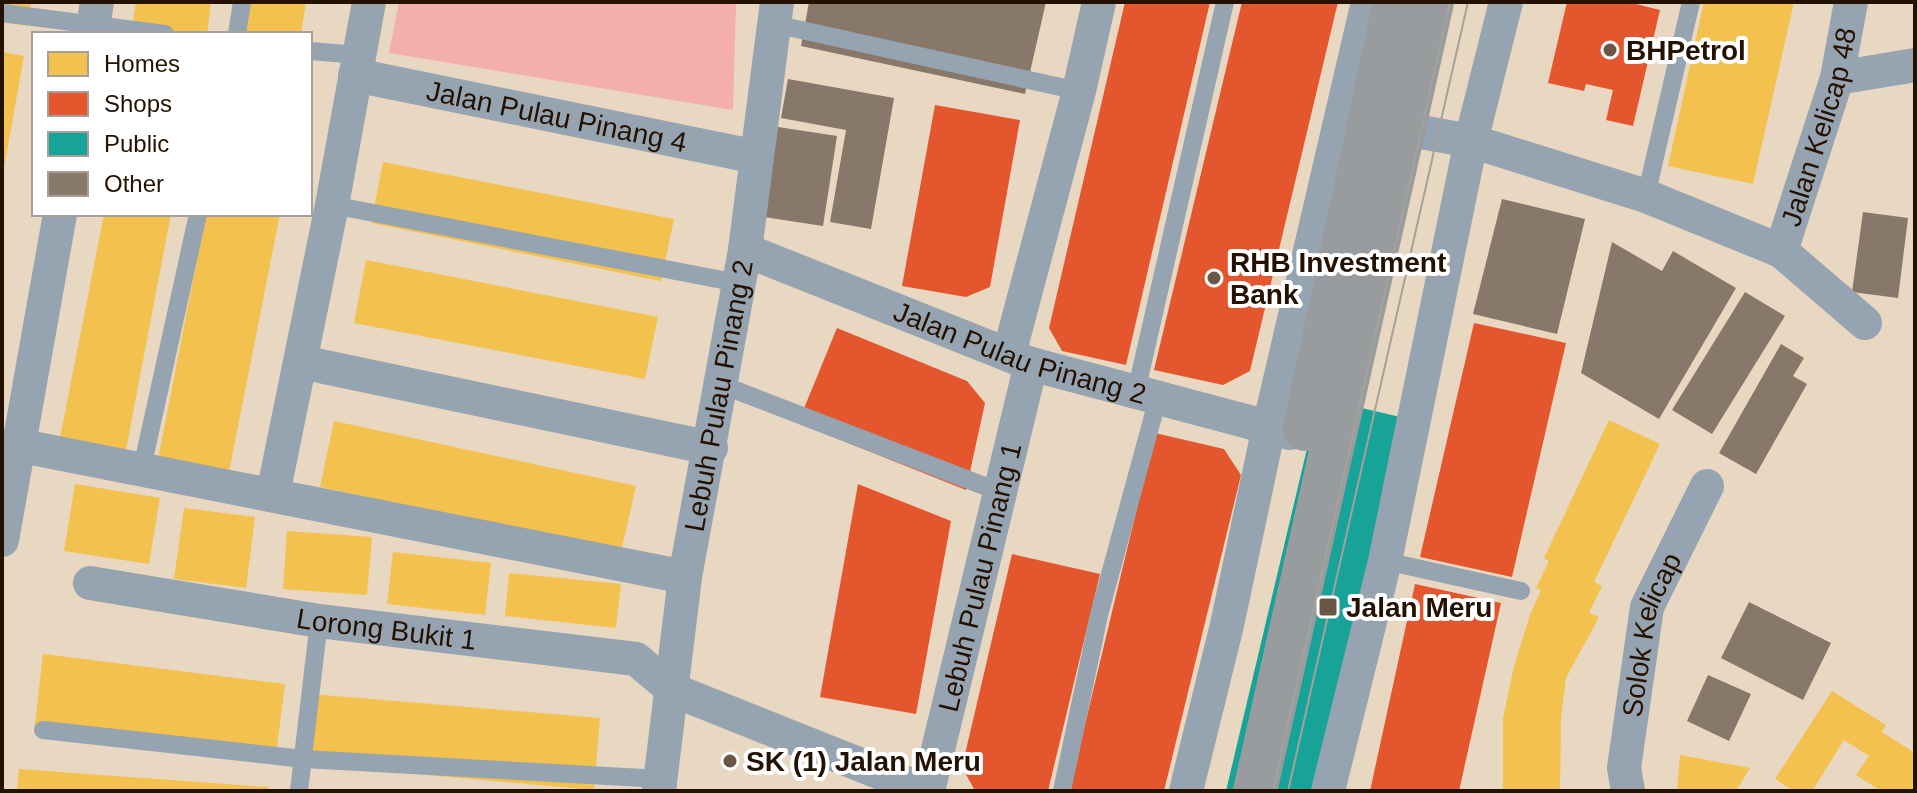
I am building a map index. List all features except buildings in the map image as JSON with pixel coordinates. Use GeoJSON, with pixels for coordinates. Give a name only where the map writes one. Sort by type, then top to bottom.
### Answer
{"type":"FeatureCollection","features":[{"type":"Feature","properties":{"kind":"highway"},"geometry":{"type":"LineString","coordinates":[[1229,791],[1286,432],[1395,2]]}},
{"type":"Feature","properties":{"kind":"highway"},"geometry":{"type":"LineString","coordinates":[[1255,791],[1432,2]]}},
{"type":"Feature","properties":{"kind":"street"},"geometry":{"type":"LineString","coordinates":[[273,494],[332,205],[369,2]]}},
{"type":"Feature","properties":{"kind":"street","name":"Lebuh Pulau Pinang 1"},"geometry":{"type":"LineString","coordinates":[[927,791],[1000,492],[1020,359],[1099,2]]}},
{"type":"Feature","properties":{"kind":"street"},"geometry":{"type":"LineString","coordinates":[[1186,791],[1227,625],[1286,432],[1368,2]]}},
{"type":"Feature","properties":{"kind":"street"},"geometry":{"type":"LineString","coordinates":[[1328,791],[1385,561],[1471,141],[1506,2]]}},
{"type":"Feature","properties":{"kind":"street","name":"Jalan Kelicap 48"},"geometry":{"type":"LineString","coordinates":[[1781,251],[1837,78],[1851,2]]}},
{"type":"Feature","properties":{"kind":"street","name":"Lebuh Pulau Pinang 2"},"geometry":{"type":"LineString","coordinates":[[660,785],[685,577],[745,250],[776,13]]}},
{"type":"Feature","properties":{"kind":"street","name":"Jalan Pulau Pinang 4"},"geometry":{"type":"LineString","coordinates":[[357,65],[757,157]]}},
{"type":"Feature","properties":{"kind":"street"},"geometry":{"type":"LineString","coordinates":[[1837,78],[1915,65]]}},
{"type":"Feature","properties":{"kind":"street"},"geometry":{"type":"LineString","coordinates":[[1404,129],[1471,141],[1646,196],[1781,251],[1865,323]]}},
{"type":"Feature","properties":{"kind":"street"},"geometry":{"type":"LineString","coordinates":[[2,540],[17,445],[15,383],[59,216]]}},
{"type":"Feature","properties":{"kind":"street","name":"Jalan Pulau Pinang 2"},"geometry":{"type":"LineString","coordinates":[[745,250],[1020,359],[1286,432]]}},
{"type":"Feature","properties":{"kind":"street"},"geometry":{"type":"LineString","coordinates":[[301,362],[711,448]]}},
{"type":"Feature","properties":{"kind":"street"},"geometry":{"type":"LineString","coordinates":[[17,445],[685,577]]}},
{"type":"Feature","properties":{"kind":"street","name":"Solok Kelicap"},"geometry":{"type":"LineString","coordinates":[[1628,791],[1624,768],[1647,607],[1707,486]]}},
{"type":"Feature","properties":{"kind":"street","name":"Lorong Bukit 1"},"geometry":{"type":"LineString","coordinates":[[90,583],[319,621],[636,659],[673,690],[886,784],[927,791]]}},
{"type":"Feature","properties":{"kind":"lane"},"geometry":{"type":"LineString","coordinates":[[237,32],[242,2]]}},
{"type":"Feature","properties":{"kind":"lane"},"geometry":{"type":"LineString","coordinates":[[1062,791],[1147,395],[1225,2]]}},
{"type":"Feature","properties":{"kind":"lane"},"geometry":{"type":"LineString","coordinates":[[1646,196],[1691,2]]}},
{"type":"Feature","properties":{"kind":"lane"},"geometry":{"type":"LineString","coordinates":[[2,13],[94,20],[155,32]]}},
{"type":"Feature","properties":{"kind":"lane"},"geometry":{"type":"LineString","coordinates":[[776,13],[1079,91]]}},
{"type":"Feature","properties":{"kind":"lane"},"geometry":{"type":"LineString","coordinates":[[312,52],[357,65]]}},
{"type":"Feature","properties":{"kind":"lane"},"geometry":{"type":"LineString","coordinates":[[332,205],[738,283]]}},
{"type":"Feature","properties":{"kind":"lane"},"geometry":{"type":"LineString","coordinates":[[142,468],[198,216]]}},
{"type":"Feature","properties":{"kind":"lane"},"geometry":{"type":"LineString","coordinates":[[722,385],[1000,492]]}},
{"type":"Feature","properties":{"kind":"lane"},"geometry":{"type":"LineString","coordinates":[[1385,561],[1521,591]]}},
{"type":"Feature","properties":{"kind":"lane"},"geometry":{"type":"LineString","coordinates":[[299,791],[319,621]]}},
{"type":"Feature","properties":{"kind":"lane"},"geometry":{"type":"LineString","coordinates":[[43,730],[304,759],[660,785]]}},
{"type":"Feature","properties":{"kind":"shaded area"},"geometry":{"type":"Polygon","coordinates":[[[399,2],[726,2],[736,5],[733,110],[389,53],[399,2]]]}},
{"type":"Feature","properties":{"kind":"tram line"},"geometry":{"type":"LineString","coordinates":[[1273,791],[1450,2]]}},
{"type":"Feature","properties":{"kind":"tram line"},"geometry":{"type":"LineString","coordinates":[[1288,791],[1468,2]]}},
{"type":"Feature","properties":{"kind":"place","name":"BHPetrol"},"geometry":{"type":"Point","coordinates":[1610,50]}},
{"type":"Feature","properties":{"kind":"place","name":"RHB Investment Bank"},"geometry":{"type":"Point","coordinates":[1214,278]}},
{"type":"Feature","properties":{"kind":"place","name":"Jalan Meru"},"geometry":{"type":"Point","coordinates":[1328,607]}},
{"type":"Feature","properties":{"kind":"place","name":"SK (1) Jalan Meru"},"geometry":{"type":"Point","coordinates":[730,761]}}]}
